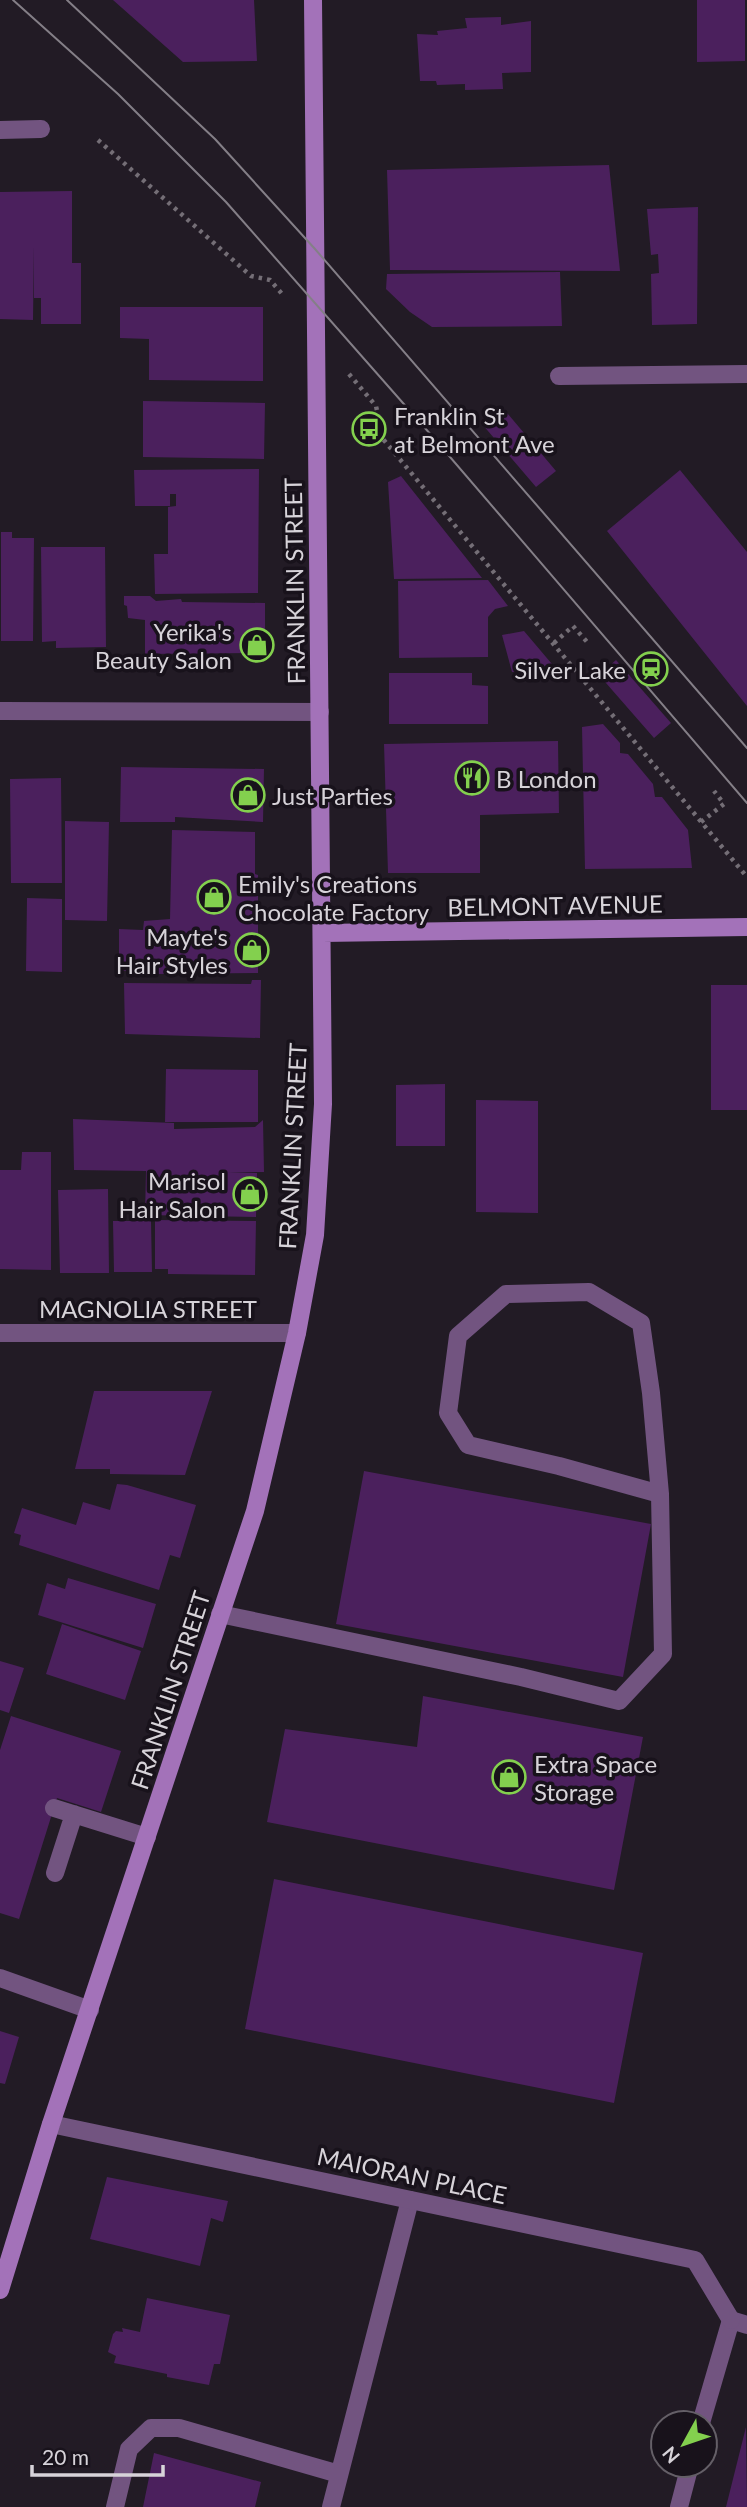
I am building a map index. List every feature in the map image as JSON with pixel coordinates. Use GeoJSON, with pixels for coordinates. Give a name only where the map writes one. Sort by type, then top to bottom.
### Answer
{"type":"FeatureCollection","features":[{"type":"Feature","properties":{"kind":"main road","name":"FRANKLIN STREET"},"geometry":{"type":"LineString","coordinates":[[0,2290],[51,2124],[255,1511],[297,1333],[315,1235],[323,1104],[313,0]]}},
{"type":"Feature","properties":{"kind":"main road","name":"BELMONT AVENUE"},"geometry":{"type":"LineString","coordinates":[[322,933],[747,927]]}},
{"type":"Feature","properties":{"kind":"street"},"geometry":{"type":"LineString","coordinates":[[0,131],[41,128]]}},
{"type":"Feature","properties":{"kind":"street"},"geometry":{"type":"LineString","coordinates":[[559,376],[747,374]]}},
{"type":"Feature","properties":{"kind":"street"},"geometry":{"type":"LineString","coordinates":[[0,711],[320,712]]}},
{"type":"Feature","properties":{"kind":"street"},"geometry":{"type":"LineString","coordinates":[[220,1614],[521,1677],[619,1701],[663,1654],[660,1494],[651,1392],[641,1323],[589,1292],[506,1294],[458,1336],[448,1413],[468,1445],[559,1466],[660,1494]]}},
{"type":"Feature","properties":{"kind":"street","name":"MAGNOLIA STREET"},"geometry":{"type":"LineString","coordinates":[[0,1333],[297,1333]]}},
{"type":"Feature","properties":{"kind":"street"},"geometry":{"type":"LineString","coordinates":[[54,1808],[147,1837]]}},
{"type":"Feature","properties":{"kind":"street"},"geometry":{"type":"LineString","coordinates":[[55,1873],[74,1815]]}},
{"type":"Feature","properties":{"kind":"street"},"geometry":{"type":"LineString","coordinates":[[0,1978],[90,2010]]}},
{"type":"Feature","properties":{"kind":"street","name":"MAIORAN PLACE"},"geometry":{"type":"LineString","coordinates":[[51,2124],[695,2260],[739,2323]]}},
{"type":"Feature","properties":{"kind":"street"},"geometry":{"type":"LineString","coordinates":[[331,2507],[410,2200]]}},
{"type":"Feature","properties":{"kind":"street"},"geometry":{"type":"LineString","coordinates":[[706,2409],[739,2323]]}},
{"type":"Feature","properties":{"kind":"street"},"geometry":{"type":"LineString","coordinates":[[114,2507],[129,2449],[151,2428],[179,2428],[339,2474]]}},
{"type":"Feature","properties":{"kind":"street"},"geometry":{"type":"LineString","coordinates":[[679,2507],[686,2479]]}},
{"type":"Feature","properties":{"kind":"path"},"geometry":{"type":"LineString","coordinates":[[98,140],[251,276],[270,280],[376,406],[383,439],[747,877]]}},
{"type":"Feature","properties":{"kind":"path"},"geometry":{"type":"LineString","coordinates":[[554,643],[573,626],[588,643]]}},
{"type":"Feature","properties":{"kind":"path"},"geometry":{"type":"LineString","coordinates":[[701,822],[724,804],[714,791]]}},
{"type":"Feature","properties":{"kind":"building"},"geometry":{"type":"Polygon","coordinates":[[[113,0],[254,0],[257,61],[183,62],[113,0]]]}},
{"type":"Feature","properties":{"kind":"building"},"geometry":{"type":"Polygon","coordinates":[[[697,0],[745,0],[745,61],[697,62],[697,0]]]}},
{"type":"Feature","properties":{"kind":"building"},"geometry":{"type":"Polygon","coordinates":[[[501,17],[501,25],[531,21],[531,72],[502,73],[503,89],[465,90],[465,84],[437,85],[436,81],[420,81],[417,34],[438,35],[437,31],[467,28],[465,18],[501,17]]]}},
{"type":"Feature","properties":{"kind":"building"},"geometry":{"type":"Polygon","coordinates":[[[609,165],[620,271],[390,270],[387,170],[609,165]]]}},
{"type":"Feature","properties":{"kind":"building"},"geometry":{"type":"Polygon","coordinates":[[[72,191],[72,263],[81,263],[81,324],[41,324],[41,298],[34,298],[34,246],[33,320],[0,319],[0,192],[72,191]]]}},
{"type":"Feature","properties":{"kind":"building"},"geometry":{"type":"Polygon","coordinates":[[[698,207],[697,324],[652,325],[651,274],[659,273],[658,254],[651,255],[647,209],[698,207]]]}},
{"type":"Feature","properties":{"kind":"building"},"geometry":{"type":"Polygon","coordinates":[[[560,272],[562,326],[432,327],[410,312],[386,289],[387,274],[560,272]]]}},
{"type":"Feature","properties":{"kind":"building"},"geometry":{"type":"Polygon","coordinates":[[[120,307],[263,307],[263,381],[149,380],[149,339],[120,338],[120,307]]]}},
{"type":"Feature","properties":{"kind":"building"},"geometry":{"type":"Polygon","coordinates":[[[143,401],[265,403],[264,459],[143,457],[143,401]]]}},
{"type":"Feature","properties":{"kind":"building"},"geometry":{"type":"Polygon","coordinates":[[[502,407],[556,471],[536,487],[482,424],[502,407]]]}},
{"type":"Feature","properties":{"kind":"building"},"geometry":{"type":"Polygon","coordinates":[[[259,469],[258,593],[155,594],[154,554],[168,554],[168,507],[176,506],[176,494],[170,494],[170,506],[135,506],[134,470],[259,469]]]}},
{"type":"Feature","properties":{"kind":"building"},"geometry":{"type":"Polygon","coordinates":[[[680,470],[747,552],[747,706],[607,531],[680,470]]]}},
{"type":"Feature","properties":{"kind":"building"},"geometry":{"type":"Polygon","coordinates":[[[401,476],[482,578],[394,579],[388,482],[401,476]]]}},
{"type":"Feature","properties":{"kind":"building"},"geometry":{"type":"Polygon","coordinates":[[[1,532],[12,532],[12,538],[34,538],[33,641],[1,641],[1,532]]]}},
{"type":"Feature","properties":{"kind":"building"},"geometry":{"type":"Polygon","coordinates":[[[41,547],[105,547],[106,647],[56,648],[56,641],[42,642],[41,547]]]}},
{"type":"Feature","properties":{"kind":"building"},"geometry":{"type":"Polygon","coordinates":[[[488,580],[508,606],[495,609],[488,617],[488,657],[399,658],[398,581],[488,580]]]}},
{"type":"Feature","properties":{"kind":"building"},"geometry":{"type":"Polygon","coordinates":[[[124,596],[150,596],[156,601],[181,599],[182,602],[265,603],[265,642],[253,653],[145,654],[145,620],[128,618],[124,596]]]}},
{"type":"Feature","properties":{"kind":"building"},"geometry":{"type":"Polygon","coordinates":[[[524,631],[557,670],[512,672],[502,635],[524,631]]]}},
{"type":"Feature","properties":{"kind":"building"},"geometry":{"type":"Polygon","coordinates":[[[616,660],[671,723],[654,738],[599,675],[616,660]]]}},
{"type":"Feature","properties":{"kind":"building"},"geometry":{"type":"Polygon","coordinates":[[[389,673],[472,673],[472,685],[488,686],[488,724],[389,724],[389,673]]]}},
{"type":"Feature","properties":{"kind":"building"},"geometry":{"type":"Polygon","coordinates":[[[603,724],[620,743],[620,753],[628,754],[653,784],[655,797],[662,797],[688,830],[692,868],[585,869],[582,727],[603,724]]]}},
{"type":"Feature","properties":{"kind":"building","name":"B London"},"geometry":{"type":"Polygon","coordinates":[[[558,741],[559,813],[480,815],[480,873],[388,873],[384,744],[558,741]]]}},
{"type":"Feature","properties":{"kind":"building"},"geometry":{"type":"Polygon","coordinates":[[[121,767],[264,769],[263,822],[175,817],[175,822],[120,822],[121,767]]]}},
{"type":"Feature","properties":{"kind":"building"},"geometry":{"type":"Polygon","coordinates":[[[61,778],[62,883],[11,883],[10,779],[61,778]]]}},
{"type":"Feature","properties":{"kind":"building"},"geometry":{"type":"Polygon","coordinates":[[[65,821],[109,822],[107,921],[65,920],[65,821]]]}},
{"type":"Feature","properties":{"kind":"building"},"geometry":{"type":"Polygon","coordinates":[[[172,830],[255,832],[258,973],[157,974],[146,971],[119,971],[119,929],[143,930],[144,921],[170,919],[172,830]]]}},
{"type":"Feature","properties":{"kind":"building"},"geometry":{"type":"Polygon","coordinates":[[[27,898],[62,899],[62,972],[26,971],[27,898]]]}},
{"type":"Feature","properties":{"kind":"building"},"geometry":{"type":"Polygon","coordinates":[[[252,980],[261,980],[260,1038],[125,1034],[124,983],[251,984],[252,980]]]}},
{"type":"Feature","properties":{"kind":"building"},"geometry":{"type":"Polygon","coordinates":[[[711,985],[747,985],[747,1110],[711,1110],[711,985]]]}},
{"type":"Feature","properties":{"kind":"building"},"geometry":{"type":"Polygon","coordinates":[[[166,1069],[258,1070],[258,1122],[165,1122],[166,1069]]]}},
{"type":"Feature","properties":{"kind":"building"},"geometry":{"type":"Polygon","coordinates":[[[445,1084],[445,1146],[396,1146],[396,1085],[445,1084]]]}},
{"type":"Feature","properties":{"kind":"building"},"geometry":{"type":"Polygon","coordinates":[[[476,1100],[538,1101],[538,1213],[476,1212],[476,1100]]]}},
{"type":"Feature","properties":{"kind":"building"},"geometry":{"type":"Polygon","coordinates":[[[73,1119],[174,1123],[174,1129],[255,1127],[263,1120],[264,1172],[228,1172],[257,1173],[256,1217],[145,1215],[146,1171],[74,1170],[73,1119]]]}},
{"type":"Feature","properties":{"kind":"building"},"geometry":{"type":"Polygon","coordinates":[[[22,1152],[51,1152],[51,1270],[0,1269],[0,1170],[21,1170],[22,1152]]]}},
{"type":"Feature","properties":{"kind":"building"},"geometry":{"type":"Polygon","coordinates":[[[108,1189],[109,1273],[60,1273],[58,1190],[108,1189]]]}},
{"type":"Feature","properties":{"kind":"building"},"geometry":{"type":"Polygon","coordinates":[[[155,1220],[256,1221],[255,1275],[168,1274],[168,1269],[155,1269],[155,1220]]]}},
{"type":"Feature","properties":{"kind":"building"},"geometry":{"type":"Polygon","coordinates":[[[113,1221],[151,1221],[152,1272],[114,1272],[113,1221]]]}},
{"type":"Feature","properties":{"kind":"building"},"geometry":{"type":"Polygon","coordinates":[[[94,1391],[212,1391],[185,1475],[110,1474],[110,1469],[75,1469],[94,1391]]]}},
{"type":"Feature","properties":{"kind":"building"},"geometry":{"type":"Polygon","coordinates":[[[364,1471],[651,1524],[623,1677],[336,1624],[364,1471]]]}},
{"type":"Feature","properties":{"kind":"building"},"geometry":{"type":"Polygon","coordinates":[[[117,1484],[196,1505],[180,1558],[170,1555],[159,1590],[19,1545],[21,1535],[14,1533],[22,1508],[76,1525],[83,1502],[110,1510],[117,1484]]]}},
{"type":"Feature","properties":{"kind":"building"},"geometry":{"type":"Polygon","coordinates":[[[68,1578],[156,1604],[143,1648],[38,1615],[47,1583],[65,1589],[68,1578]]]}},
{"type":"Feature","properties":{"kind":"building"},"geometry":{"type":"Polygon","coordinates":[[[62,1624],[141,1651],[125,1700],[46,1674],[62,1624]]]}},
{"type":"Feature","properties":{"kind":"building"},"geometry":{"type":"Polygon","coordinates":[[[0,1661],[24,1668],[9,1713],[0,1710],[0,1661]]]}},
{"type":"Feature","properties":{"kind":"building"},"geometry":{"type":"Polygon","coordinates":[[[423,1696],[643,1737],[614,1890],[267,1822],[285,1729],[417,1747],[423,1696]]]}},
{"type":"Feature","properties":{"kind":"building"},"geometry":{"type":"Polygon","coordinates":[[[11,1716],[121,1751],[101,1812],[57,1798],[19,1919],[0,1913],[0,1750],[11,1716]]]}},
{"type":"Feature","properties":{"kind":"building"},"geometry":{"type":"Polygon","coordinates":[[[274,1879],[643,1953],[614,2103],[245,2029],[274,1879]]]}},
{"type":"Feature","properties":{"kind":"building"},"geometry":{"type":"Polygon","coordinates":[[[0,2031],[19,2037],[5,2084],[0,2083],[0,2031]]]}},
{"type":"Feature","properties":{"kind":"building"},"geometry":{"type":"Polygon","coordinates":[[[107,2177],[228,2201],[223,2222],[211,2218],[200,2266],[90,2239],[107,2177]]]}},
{"type":"Feature","properties":{"kind":"building"},"geometry":{"type":"Polygon","coordinates":[[[147,2298],[230,2315],[220,2364],[214,2364],[209,2385],[114,2363],[116,2356],[108,2352],[113,2334],[116,2331],[123,2332],[122,2328],[140,2332],[147,2298]]]}},
{"type":"Feature","properties":{"kind":"building"},"geometry":{"type":"Polygon","coordinates":[[[746,2427],[747,2507],[726,2507],[746,2427]]]}},
{"type":"Feature","properties":{"kind":"building"},"geometry":{"type":"Polygon","coordinates":[[[154,2453],[261,2482],[255,2507],[143,2507],[154,2453]]]}},
{"type":"Feature","properties":{"kind":"tram line"},"geometry":{"type":"LineString","coordinates":[[13,0],[118,94],[226,202],[432,436],[747,803]]}},
{"type":"Feature","properties":{"kind":"tram line"},"geometry":{"type":"LineString","coordinates":[[67,0],[215,139],[315,249],[747,748]]}},
{"type":"Feature","properties":{"kind":"place","name":"Franklin St at Belmont Ave"},"geometry":{"type":"Point","coordinates":[369,429]}},
{"type":"Feature","properties":{"kind":"place","name":"Yerika's Beauty Salon"},"geometry":{"type":"Point","coordinates":[257,645]}},
{"type":"Feature","properties":{"kind":"place","name":"Silver Lake"},"geometry":{"type":"Point","coordinates":[651,669]}},
{"type":"Feature","properties":{"kind":"place","name":"B London"},"geometry":{"type":"Point","coordinates":[472,778]}},
{"type":"Feature","properties":{"kind":"place","name":"Just Parties"},"geometry":{"type":"Point","coordinates":[248,795]}},
{"type":"Feature","properties":{"kind":"place","name":"Emily's Creations Chocolate Factory"},"geometry":{"type":"Point","coordinates":[214,897]}},
{"type":"Feature","properties":{"kind":"place","name":"Mayte's Hair Styles"},"geometry":{"type":"Point","coordinates":[252,950]}},
{"type":"Feature","properties":{"kind":"place","name":"Marisol Hair Salon"},"geometry":{"type":"Point","coordinates":[250,1194]}},
{"type":"Feature","properties":{"kind":"place","name":"Extra Space Storage"},"geometry":{"type":"Point","coordinates":[509,1777]}}]}
